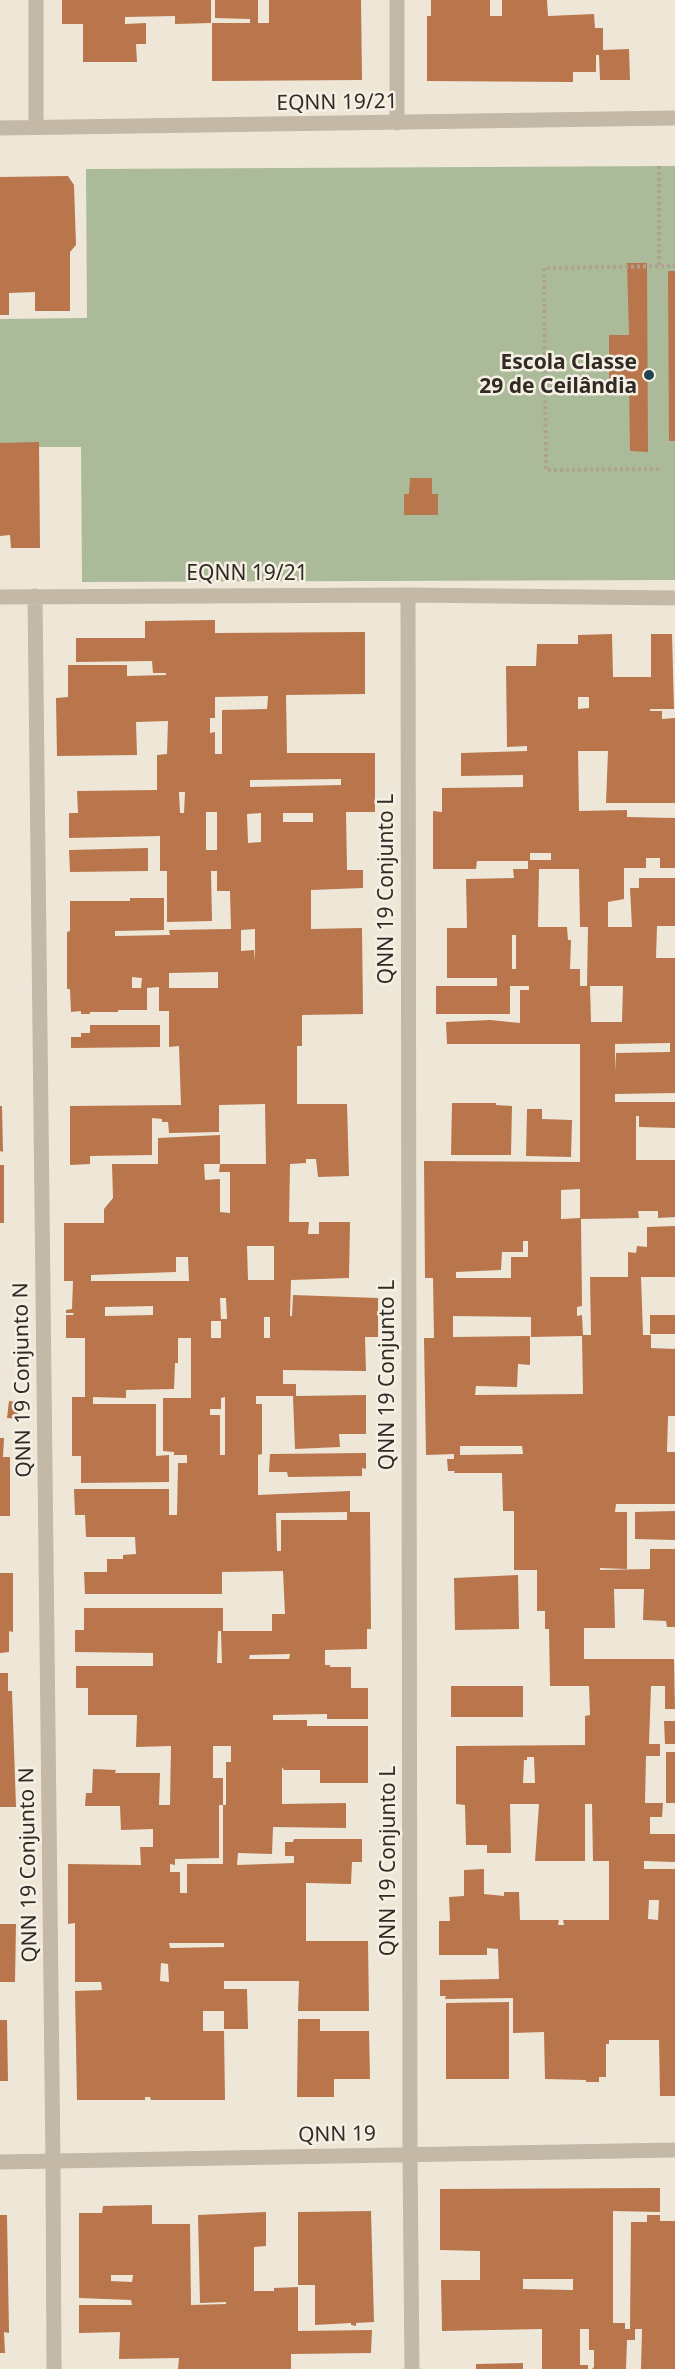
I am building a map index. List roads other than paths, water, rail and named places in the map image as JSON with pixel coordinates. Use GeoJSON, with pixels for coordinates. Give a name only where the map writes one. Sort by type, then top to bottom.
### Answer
{"type":"FeatureCollection","features":[{"type":"Feature","properties":{"kind":"street"},"geometry":{"type":"LineString","coordinates":[[36,0],[36,127]]}},
{"type":"Feature","properties":{"kind":"street"},"geometry":{"type":"LineString","coordinates":[[397,0],[397,123]]}},
{"type":"Feature","properties":{"kind":"street","name":"EQNN 19/21"},"geometry":{"type":"LineString","coordinates":[[0,128],[675,118]]}},
{"type":"Feature","properties":{"kind":"street","name":"EQNN 19/21"},"geometry":{"type":"LineString","coordinates":[[0,597],[408,595],[675,598]]}},
{"type":"Feature","properties":{"kind":"street","name":"QNN 19 Conjunto L"},"geometry":{"type":"LineString","coordinates":[[408,595],[412,2369]]}},
{"type":"Feature","properties":{"kind":"street","name":"QNN 19 Conjunto N"},"geometry":{"type":"LineString","coordinates":[[35,596],[54,2369]]}},
{"type":"Feature","properties":{"kind":"street","name":"QNN 19"},"geometry":{"type":"LineString","coordinates":[[0,2162],[53,2163],[675,2150]]}},
{"type":"Feature","properties":{"kind":"place","name":"Escola Classe 29 de Ceilândia"},"geometry":{"type":"Point","coordinates":[649,375]}}]}
